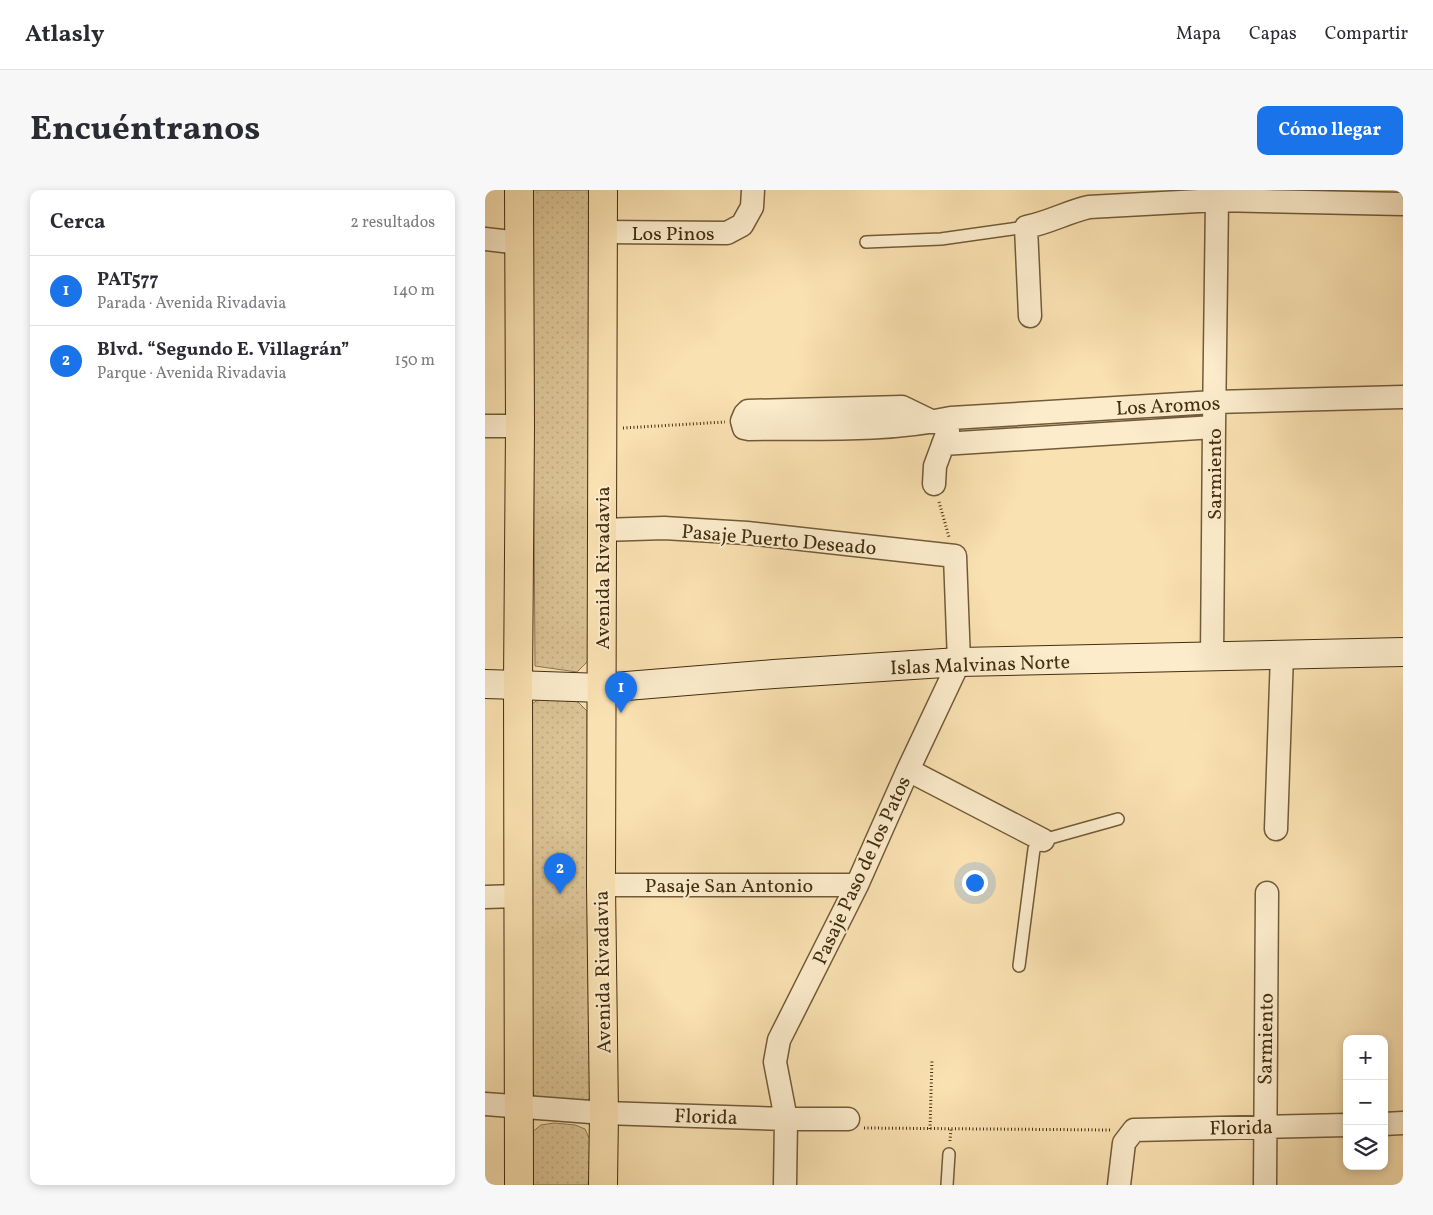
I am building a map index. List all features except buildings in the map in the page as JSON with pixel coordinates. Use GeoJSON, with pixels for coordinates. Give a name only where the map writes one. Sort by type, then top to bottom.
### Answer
{"type":"FeatureCollection","features":[{"type":"Feature","properties":{"kind":"main road"},"geometry":{"type":"LineString","coordinates":[[519,190],[520,426],[517,684],[519,1185]]}},
{"type":"Feature","properties":{"kind":"main road","name":"Avenida Rivadavia"},"geometry":{"type":"LineString","coordinates":[[603,190],[601,885],[603,1185]]}},
{"type":"Feature","properties":{"kind":"street","name":"Los Pinos"},"geometry":{"type":"LineString","coordinates":[[603,232],[727,233],[742,225],[753,206],[753,190]]}},
{"type":"Feature","properties":{"kind":"street"},"geometry":{"type":"LineString","coordinates":[[1030,316],[1026,227],[1041,224],[1075,210],[1089,207],[1217,200],[1254,195],[1403,204]]}},
{"type":"Feature","properties":{"kind":"street","name":"Sarmiento"},"geometry":{"type":"LineString","coordinates":[[1213,657],[1217,200]]}},
{"type":"Feature","properties":{"kind":"street"},"geometry":{"type":"LineString","coordinates":[[485,239],[519,243]]}},
{"type":"Feature","properties":{"kind":"street","name":"Los Aromos"},"geometry":{"type":"LineString","coordinates":[[742,421],[745,414],[749,411],[902,407],[942,420],[1214,402],[1403,397]]}},
{"type":"Feature","properties":{"kind":"street"},"geometry":{"type":"LineString","coordinates":[[934,484],[935,466],[943,444],[942,420]]}},
{"type":"Feature","properties":{"kind":"street"},"geometry":{"type":"LineString","coordinates":[[485,426],[520,426]]}},
{"type":"Feature","properties":{"kind":"street","name":"Los Aromos"},"geometry":{"type":"LineString","coordinates":[[943,444],[1214,427]]}},
{"type":"Feature","properties":{"kind":"street","name":"Pasaje Puerto Deseado"},"geometry":{"type":"LineString","coordinates":[[602,530],[664,528],[747,533],[955,556]]}},
{"type":"Feature","properties":{"kind":"street","name":"Pasaje Paso de los Patos"},"geometry":{"type":"LineString","coordinates":[[785,1185],[786,1119],[775,1062],[779,1040],[857,885],[959,662],[955,556]]}},
{"type":"Feature","properties":{"kind":"street","name":"Islas Malvinas Norte"},"geometry":{"type":"LineString","coordinates":[[485,684],[602,688],[959,662],[1403,652]]}},
{"type":"Feature","properties":{"kind":"street"},"geometry":{"type":"LineString","coordinates":[[1276,828],[1282,654]]}},
{"type":"Feature","properties":{"kind":"street"},"geometry":{"type":"LineString","coordinates":[[908,770],[1043,840]]}},
{"type":"Feature","properties":{"kind":"street","name":"Pasaje San Antonio"},"geometry":{"type":"LineString","coordinates":[[601,885],[857,885]]}},
{"type":"Feature","properties":{"kind":"street","name":"Sarmiento"},"geometry":{"type":"LineString","coordinates":[[1265,1185],[1267,893]]}},
{"type":"Feature","properties":{"kind":"street"},"geometry":{"type":"LineString","coordinates":[[485,897],[519,896]]}},
{"type":"Feature","properties":{"kind":"street","name":"Florida"},"geometry":{"type":"LineString","coordinates":[[485,1104],[603,1113],[848,1120]]}},
{"type":"Feature","properties":{"kind":"street"},"geometry":{"type":"LineString","coordinates":[[1388,1124],[1403,1123]]}},
{"type":"Feature","properties":{"kind":"street","name":"Florida"},"geometry":{"type":"LineString","coordinates":[[1135,1130],[1343,1125]]}},
{"type":"Feature","properties":{"kind":"street"},"geometry":{"type":"LineString","coordinates":[[1119,1185],[1124,1143],[1135,1130]]}},
{"type":"Feature","properties":{"kind":"lane"},"geometry":{"type":"LineString","coordinates":[[866,242],[941,239],[1026,227]]}},
{"type":"Feature","properties":{"kind":"lane"},"geometry":{"type":"LineString","coordinates":[[1019,966],[1034,849],[1043,840],[1118,819]]}},
{"type":"Feature","properties":{"kind":"lane"},"geometry":{"type":"LineString","coordinates":[[947,1185],[949,1154]]}},
{"type":"Feature","properties":{"kind":"path"},"geometry":{"type":"LineString","coordinates":[[603,429],[742,421]]}},
{"type":"Feature","properties":{"kind":"path"},"geometry":{"type":"LineString","coordinates":[[934,484],[955,556]]}},
{"type":"Feature","properties":{"kind":"path"},"geometry":{"type":"LineString","coordinates":[[930,1129],[932,1059]]}},
{"type":"Feature","properties":{"kind":"path"},"geometry":{"type":"LineString","coordinates":[[848,1120],[863,1128],[1135,1130]]}},
{"type":"Feature","properties":{"kind":"shaded area"},"geometry":{"type":"Polygon","coordinates":[[[532,190],[589,190],[589,660],[577,672],[535,666],[532,190]]]}},
{"type":"Feature","properties":{"kind":"shaded area"},"geometry":{"type":"Polygon","coordinates":[[[566,697],[578,702],[587,711],[591,1095],[586,1104],[542,1103],[534,1096],[531,1081],[532,704],[539,699],[566,697]]]}},
{"type":"Feature","properties":{"kind":"shaded area"},"geometry":{"type":"Polygon","coordinates":[[[554,1123],[575,1125],[585,1129],[590,1140],[590,1185],[531,1185],[531,1133],[541,1125],[554,1123]]]}},
{"type":"Feature","properties":{"kind":"place","name":"PAT577"},"geometry":{"type":"Point","coordinates":[621,713]}},
{"type":"Feature","properties":{"kind":"place","name":"Blvd. “Segundo E. Villagrán”"},"geometry":{"type":"Point","coordinates":[560,894]}}]}
